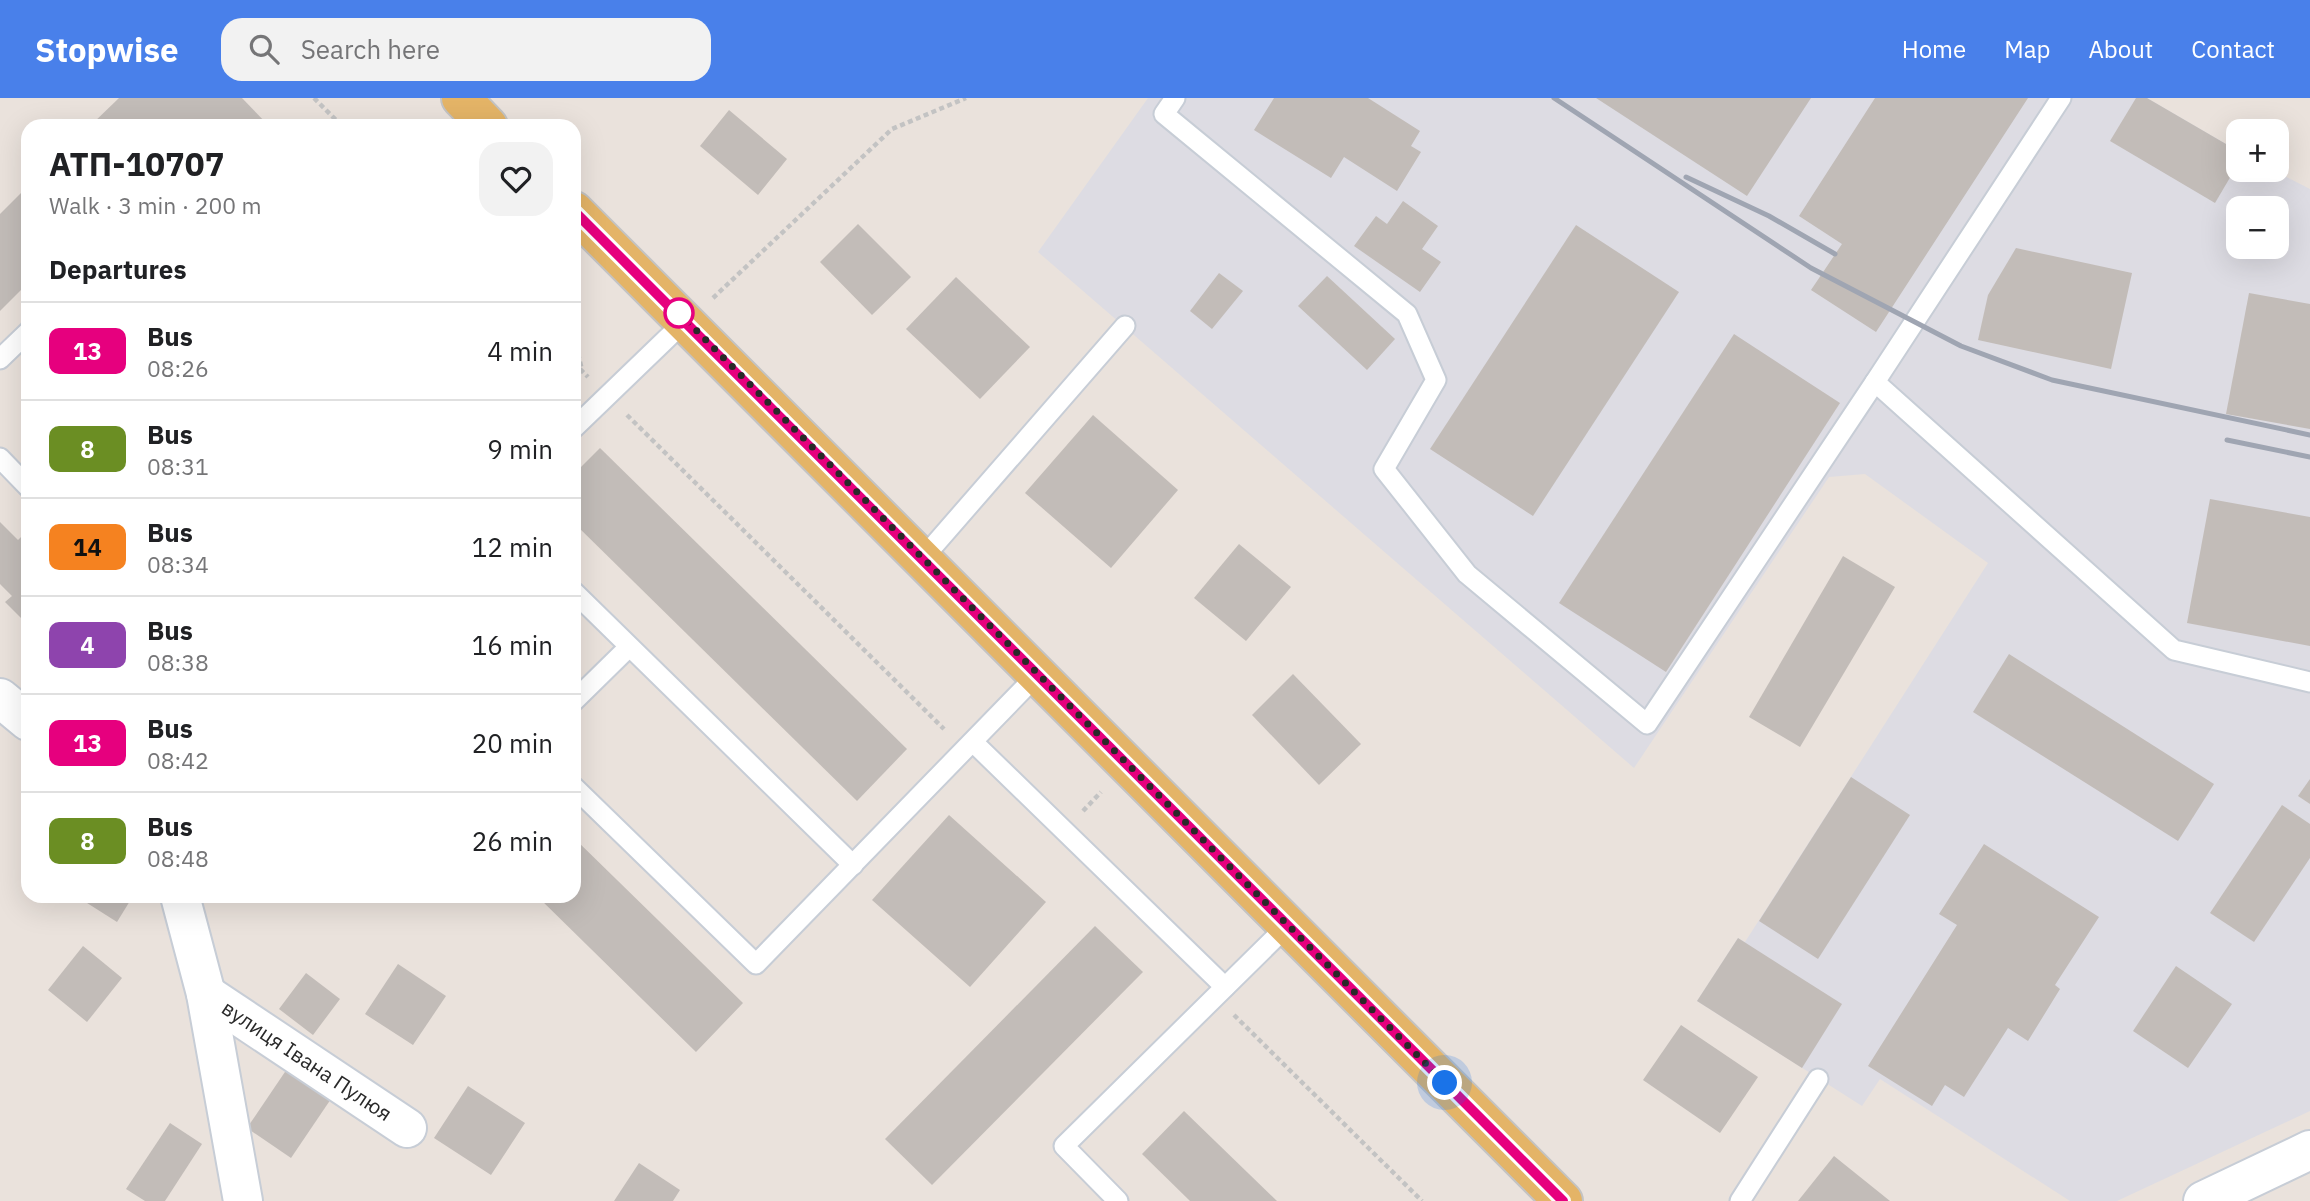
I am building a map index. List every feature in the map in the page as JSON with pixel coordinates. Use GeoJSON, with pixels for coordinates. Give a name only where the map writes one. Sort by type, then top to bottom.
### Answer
{"type":"FeatureCollection","features":[{"type":"Feature","properties":{"kind":"main road"},"geometry":{"type":"LineString","coordinates":[[461,98],[481,119]]}},
{"type":"Feature","properties":{"kind":"main road"},"geometry":{"type":"LineString","coordinates":[[581,218],[1563,1201]]}},
{"type":"Feature","properties":{"kind":"street"},"geometry":{"type":"LineString","coordinates":[[0,698],[21,715]]}},
{"type":"Feature","properties":{"kind":"street"},"geometry":{"type":"LineString","coordinates":[[182,903],[206,994],[243,1201]]}},
{"type":"Feature","properties":{"kind":"street","name":"вулиця Івана Пулюя"},"geometry":{"type":"LineString","coordinates":[[206,994],[407,1128]]}},
{"type":"Feature","properties":{"kind":"street"},"geometry":{"type":"LineString","coordinates":[[2203,1201],[2310,1150]]}},
{"type":"Feature","properties":{"kind":"lane"},"geometry":{"type":"LineString","coordinates":[[1175,98],[1164,114],[1406,314],[1436,380],[1384,469],[1467,574],[1647,724],[2061,98]]}},
{"type":"Feature","properties":{"kind":"lane"},"geometry":{"type":"LineString","coordinates":[[581,421],[685,321]]}},
{"type":"Feature","properties":{"kind":"lane"},"geometry":{"type":"LineString","coordinates":[[923,558],[1125,326]]}},
{"type":"Feature","properties":{"kind":"lane"},"geometry":{"type":"LineString","coordinates":[[0,359],[21,339]]}},
{"type":"Feature","properties":{"kind":"lane"},"geometry":{"type":"LineString","coordinates":[[1875,382],[2175,650],[2310,682]]}},
{"type":"Feature","properties":{"kind":"lane"},"geometry":{"type":"LineString","coordinates":[[0,458],[21,480]]}},
{"type":"Feature","properties":{"kind":"lane"},"geometry":{"type":"LineString","coordinates":[[581,599],[853,865]]}},
{"type":"Feature","properties":{"kind":"lane"},"geometry":{"type":"LineString","coordinates":[[581,694],[629,647]]}},
{"type":"Feature","properties":{"kind":"lane"},"geometry":{"type":"LineString","coordinates":[[581,794],[757,964],[1037,675]]}},
{"type":"Feature","properties":{"kind":"lane"},"geometry":{"type":"LineString","coordinates":[[968,746],[1063,830],[1225,987]]}},
{"type":"Feature","properties":{"kind":"lane"},"geometry":{"type":"LineString","coordinates":[[1118,1201],[1064,1146],[1287,926]]}},
{"type":"Feature","properties":{"kind":"lane"},"geometry":{"type":"LineString","coordinates":[[1740,1201],[1818,1079]]}},
{"type":"Feature","properties":{"kind":"path"},"geometry":{"type":"LineString","coordinates":[[314,98],[335,119]]}},
{"type":"Feature","properties":{"kind":"path"},"geometry":{"type":"LineString","coordinates":[[685,321],[721,291],[892,129],[966,98]]}},
{"type":"Feature","properties":{"kind":"path"},"geometry":{"type":"LineString","coordinates":[[581,366],[607,396],[968,746]]}},
{"type":"Feature","properties":{"kind":"path"},"geometry":{"type":"LineString","coordinates":[[1063,830],[1127,766]]}},
{"type":"Feature","properties":{"kind":"shaded area"},"geometry":{"type":"Polygon","coordinates":[[[1148,98],[2147,98],[2226,144],[2226,182],[2289,182],[2289,178],[2310,189],[2310,1111],[2117,1201],[2070,1201],[1880,1079],[1862,1106],[1697,1001],[1738,938],[1745,942],[1988,563],[1865,474],[1829,477],[1634,768],[1038,252],[1148,98]]]}},
{"type":"Feature","properties":{"kind":"building"},"geometry":{"type":"Polygon","coordinates":[[[119,98],[242,98],[262,119],[97,119],[119,98]]]}},
{"type":"Feature","properties":{"kind":"building"},"geometry":{"type":"Polygon","coordinates":[[[1274,98],[1368,98],[1420,131],[1411,146],[1421,152],[1397,191],[1344,157],[1331,178],[1254,130],[1274,98]]]}},
{"type":"Feature","properties":{"kind":"building"},"geometry":{"type":"Polygon","coordinates":[[[1596,98],[1811,98],[1747,196],[1596,98]]]}},
{"type":"Feature","properties":{"kind":"building"},"geometry":{"type":"Polygon","coordinates":[[[1875,98],[2028,98],[1876,332],[1811,290],[1842,244],[1799,216],[1875,98]]]}},
{"type":"Feature","properties":{"kind":"building"},"geometry":{"type":"Polygon","coordinates":[[[2136,98],[2147,98],[2226,144],[2227,182],[2215,203],[2110,141],[2136,98]]]}},
{"type":"Feature","properties":{"kind":"building"},"geometry":{"type":"Polygon","coordinates":[[[729,110],[787,159],[758,195],[700,146],[729,110]]]}},
{"type":"Feature","properties":{"kind":"building"},"geometry":{"type":"Polygon","coordinates":[[[21,193],[21,290],[0,311],[0,214],[21,193]]]}},
{"type":"Feature","properties":{"kind":"building"},"geometry":{"type":"Polygon","coordinates":[[[1403,201],[1438,226],[1422,249],[1441,262],[1420,292],[1354,246],[1376,216],[1387,224],[1403,201]]]}},
{"type":"Feature","properties":{"kind":"building"},"geometry":{"type":"Polygon","coordinates":[[[858,224],[911,277],[872,315],[820,262],[858,224]]]}},
{"type":"Feature","properties":{"kind":"building"},"geometry":{"type":"Polygon","coordinates":[[[1576,225],[1679,292],[1533,516],[1430,449],[1576,225]]]}},
{"type":"Feature","properties":{"kind":"building"},"geometry":{"type":"Polygon","coordinates":[[[2016,248],[2132,273],[2111,369],[1978,340],[1988,295],[2016,248]]]}},
{"type":"Feature","properties":{"kind":"building"},"geometry":{"type":"Polygon","coordinates":[[[1219,273],[1243,291],[1212,329],[1190,311],[1219,273]]]}},
{"type":"Feature","properties":{"kind":"building"},"geometry":{"type":"Polygon","coordinates":[[[1327,276],[1395,339],[1367,370],[1298,306],[1327,276]]]}},
{"type":"Feature","properties":{"kind":"building"},"geometry":{"type":"Polygon","coordinates":[[[956,277],[1030,347],[980,399],[906,329],[956,277]]]}},
{"type":"Feature","properties":{"kind":"building"},"geometry":{"type":"Polygon","coordinates":[[[2249,293],[2310,304],[2310,429],[2226,414],[2249,293]]]}},
{"type":"Feature","properties":{"kind":"building"},"geometry":{"type":"Polygon","coordinates":[[[1734,334],[1840,403],[1666,672],[1559,603],[1734,334]]]}},
{"type":"Feature","properties":{"kind":"building"},"geometry":{"type":"Polygon","coordinates":[[[1093,415],[1178,490],[1111,568],[1025,493],[1093,415]]]}},
{"type":"Feature","properties":{"kind":"building"},"geometry":{"type":"Polygon","coordinates":[[[600,448],[907,749],[857,801],[581,530],[581,467],[600,448]]]}},
{"type":"Feature","properties":{"kind":"building"},"geometry":{"type":"Polygon","coordinates":[[[2210,499],[2310,517],[2310,646],[2187,623],[2210,499]]]}},
{"type":"Feature","properties":{"kind":"building"},"geometry":{"type":"Polygon","coordinates":[[[0,522],[18,540],[21,537],[21,618],[5,602],[12,596],[0,584],[0,522]]]}},
{"type":"Feature","properties":{"kind":"building"},"geometry":{"type":"Polygon","coordinates":[[[1239,544],[1291,587],[1246,641],[1194,598],[1239,544]]]}},
{"type":"Feature","properties":{"kind":"building"},"geometry":{"type":"Polygon","coordinates":[[[1843,556],[1895,587],[1800,747],[1749,717],[1843,556]]]}},
{"type":"Feature","properties":{"kind":"building"},"geometry":{"type":"Polygon","coordinates":[[[2009,654],[2214,784],[2178,841],[1973,712],[2009,654]]]}},
{"type":"Feature","properties":{"kind":"building"},"geometry":{"type":"Polygon","coordinates":[[[1293,674],[1361,744],[1319,785],[1252,715],[1293,674]]]}},
{"type":"Feature","properties":{"kind":"building"},"geometry":{"type":"Polygon","coordinates":[[[1851,777],[1910,815],[1818,959],[1759,921],[1851,777]]]}},
{"type":"Feature","properties":{"kind":"building"},"geometry":{"type":"Polygon","coordinates":[[[2310,779],[2310,804],[2298,796],[2310,779]]]}},
{"type":"Feature","properties":{"kind":"building"},"geometry":{"type":"Polygon","coordinates":[[[2282,805],[2310,824],[2310,858],[2254,942],[2210,913],[2282,805]]]}},
{"type":"Feature","properties":{"kind":"building"},"geometry":{"type":"Polygon","coordinates":[[[949,815],[1046,902],[970,987],[872,900],[949,815]]]}},
{"type":"Feature","properties":{"kind":"building"},"geometry":{"type":"Polygon","coordinates":[[[1984,844],[2099,917],[2055,985],[2060,989],[2028,1041],[2008,1028],[1964,1097],[1945,1085],[1932,1106],[1868,1066],[1957,925],[1939,914],[1984,844]]]}},
{"type":"Feature","properties":{"kind":"building"},"geometry":{"type":"Polygon","coordinates":[[[581,845],[743,1003],[696,1052],[544,903],[581,903],[581,845]]]}},
{"type":"Feature","properties":{"kind":"building"},"geometry":{"type":"Polygon","coordinates":[[[87,903],[129,903],[117,922],[87,903]]]}},
{"type":"Feature","properties":{"kind":"building"},"geometry":{"type":"Polygon","coordinates":[[[1095,926],[1143,972],[932,1185],[885,1139],[1095,926]]]}},
{"type":"Feature","properties":{"kind":"building"},"geometry":{"type":"Polygon","coordinates":[[[1738,938],[1842,1004],[1802,1068],[1697,1001],[1738,938]]]}},
{"type":"Feature","properties":{"kind":"building"},"geometry":{"type":"Polygon","coordinates":[[[83,946],[122,978],[87,1022],[48,990],[83,946]]]}},
{"type":"Feature","properties":{"kind":"building"},"geometry":{"type":"Polygon","coordinates":[[[398,964],[446,996],[413,1045],[365,1014],[398,964]]]}},
{"type":"Feature","properties":{"kind":"building"},"geometry":{"type":"Polygon","coordinates":[[[2176,966],[2232,1004],[2188,1068],[2133,1031],[2176,966]]]}},
{"type":"Feature","properties":{"kind":"building"},"geometry":{"type":"Polygon","coordinates":[[[306,973],[340,999],[313,1035],[279,1009],[306,973]]]}},
{"type":"Feature","properties":{"kind":"building"},"geometry":{"type":"Polygon","coordinates":[[[1681,1025],[1758,1077],[1720,1133],[1643,1080],[1681,1025]]]}},
{"type":"Feature","properties":{"kind":"building"},"geometry":{"type":"Polygon","coordinates":[[[291,1063],[335,1093],[291,1158],[247,1128],[291,1063]]]}},
{"type":"Feature","properties":{"kind":"building"},"geometry":{"type":"Polygon","coordinates":[[[468,1086],[525,1123],[491,1175],[434,1138],[468,1086]]]}},
{"type":"Feature","properties":{"kind":"building"},"geometry":{"type":"Polygon","coordinates":[[[1184,1111],[1277,1201],[1190,1201],[1142,1154],[1184,1111]]]}},
{"type":"Feature","properties":{"kind":"building"},"geometry":{"type":"Polygon","coordinates":[[[170,1123],[202,1144],[165,1201],[145,1201],[126,1189],[170,1123]]]}},
{"type":"Feature","properties":{"kind":"building"},"geometry":{"type":"Polygon","coordinates":[[[1834,1156],[1890,1201],[1798,1201],[1834,1156]]]}},
{"type":"Feature","properties":{"kind":"building"},"geometry":{"type":"Polygon","coordinates":[[[639,1163],[680,1190],[673,1201],[614,1201],[639,1163]]]}},
{"type":"Feature","properties":{"kind":"railway"},"geometry":{"type":"LineString","coordinates":[[1554,98],[1811,268],[1961,346],[2052,380],[2310,435]]}},
{"type":"Feature","properties":{"kind":"railway"},"geometry":{"type":"LineString","coordinates":[[1686,177],[1769,216],[1835,254]]}},
{"type":"Feature","properties":{"kind":"railway"},"geometry":{"type":"LineString","coordinates":[[2227,440],[2310,457]]}},
{"type":"Feature","properties":{"kind":"bus line","name":"13"},"geometry":{"type":"LineString","coordinates":[[581,218],[1563,1201]]}},
{"type":"Feature","properties":{"kind":"route"},"geometry":{"type":"LineString","coordinates":[[679,313],[677,312],[1445,1083]]}}]}
